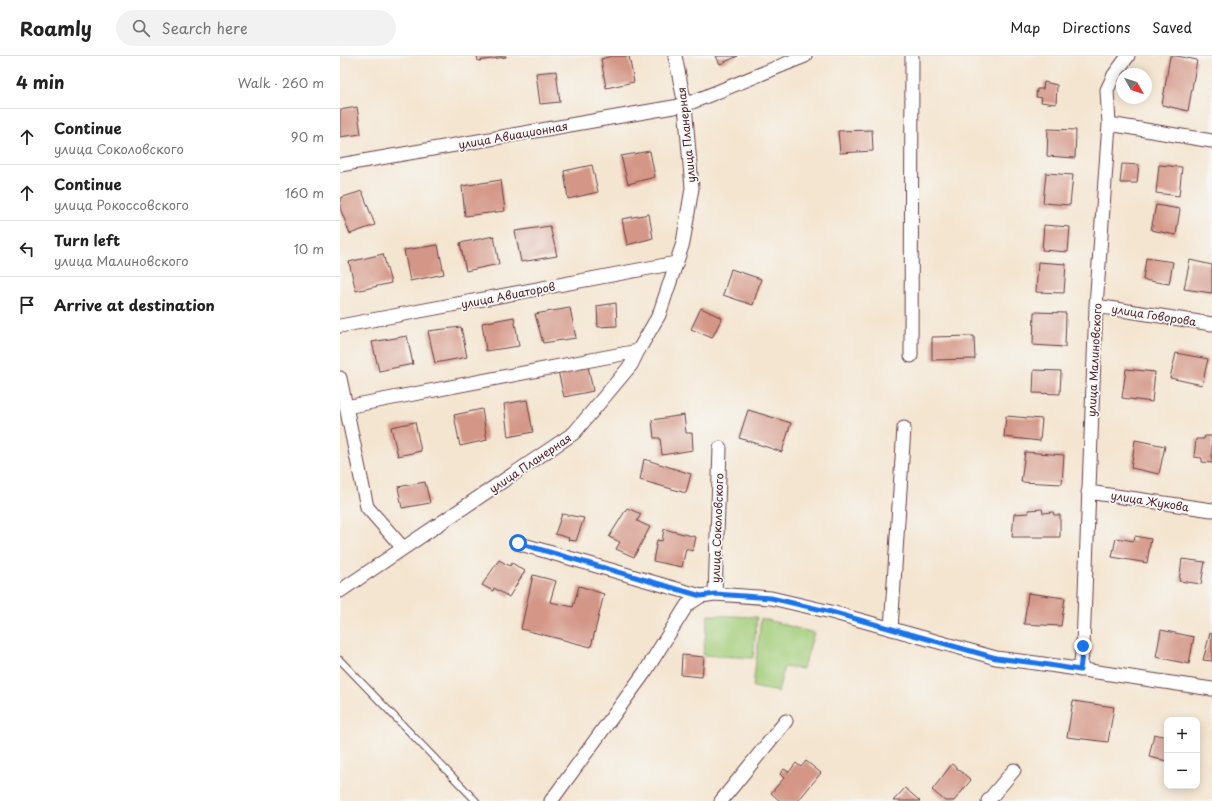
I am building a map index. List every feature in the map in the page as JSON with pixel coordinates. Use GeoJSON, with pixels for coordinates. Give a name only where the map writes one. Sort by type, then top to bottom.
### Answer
{"type":"FeatureCollection","features":[{"type":"Feature","properties":{"kind":"street","name":"улица Планерная"},"geometry":{"type":"LineString","coordinates":[[340,591],[574,433],[631,365],[659,315],[683,243],[692,188],[685,106],[675,56]]}},
{"type":"Feature","properties":{"kind":"street","name":"улица Авиационная"},"geometry":{"type":"LineString","coordinates":[[340,165],[685,106],[805,56]]}},
{"type":"Feature","properties":{"kind":"street"},"geometry":{"type":"LineString","coordinates":[[911,356],[912,56]]}},
{"type":"Feature","properties":{"kind":"street","name":"улица Малиновского"},"geometry":{"type":"LineString","coordinates":[[1080,670],[1083,646],[1096,306],[1109,124],[1107,90],[1114,74],[1128,56]]}},
{"type":"Feature","properties":{"kind":"street"},"geometry":{"type":"LineString","coordinates":[[1109,124],[1212,141]]}},
{"type":"Feature","properties":{"kind":"street","name":"улица Авиаторов"},"geometry":{"type":"LineString","coordinates":[[340,326],[676,263]]}},
{"type":"Feature","properties":{"kind":"street","name":"улица Говорова"},"geometry":{"type":"LineString","coordinates":[[1096,306],[1212,324]]}},
{"type":"Feature","properties":{"kind":"street"},"geometry":{"type":"LineString","coordinates":[[346,407],[638,351]]}},
{"type":"Feature","properties":{"kind":"street"},"geometry":{"type":"LineString","coordinates":[[340,378],[367,507],[403,548]]}},
{"type":"Feature","properties":{"kind":"street"},"geometry":{"type":"LineString","coordinates":[[891,628],[904,428]]}},
{"type":"Feature","properties":{"kind":"street","name":"улица Соколовского"},"geometry":{"type":"LineString","coordinates":[[518,543],[701,596],[715,594],[720,448]]}},
{"type":"Feature","properties":{"kind":"street","name":"улица Жукова"},"geometry":{"type":"LineString","coordinates":[[1088,492],[1212,510]]}},
{"type":"Feature","properties":{"kind":"street"},"geometry":{"type":"LineString","coordinates":[[715,594],[771,598],[831,612],[996,658],[1212,689]]}},
{"type":"Feature","properties":{"kind":"street","name":"улица Соколовского"},"geometry":{"type":"LineString","coordinates":[[551,801],[645,672],[687,605],[701,596]]}},
{"type":"Feature","properties":{"kind":"street"},"geometry":{"type":"LineString","coordinates":[[721,801],[786,721]]}},
{"type":"Feature","properties":{"kind":"street"},"geometry":{"type":"LineString","coordinates":[[988,801],[1014,770]]}},
{"type":"Feature","properties":{"kind":"lane"},"geometry":{"type":"LineString","coordinates":[[340,660],[476,801]]}},
{"type":"Feature","properties":{"kind":"green space"},"geometry":{"type":"Polygon","coordinates":[[[708,615],[757,617],[753,658],[703,655],[708,615]]]}},
{"type":"Feature","properties":{"kind":"green space"},"geometry":{"type":"Polygon","coordinates":[[[761,618],[814,633],[803,669],[784,667],[778,692],[753,687],[761,618]]]}},
{"type":"Feature","properties":{"kind":"building"},"geometry":{"type":"Polygon","coordinates":[[[477,56],[506,56],[506,57],[478,61],[477,56]]]}},
{"type":"Feature","properties":{"kind":"building"},"geometry":{"type":"Polygon","coordinates":[[[612,56],[629,56],[634,82],[606,88],[601,59],[612,56]]]}},
{"type":"Feature","properties":{"kind":"building"},"geometry":{"type":"Polygon","coordinates":[[[716,56],[738,56],[720,64],[716,56]]]}},
{"type":"Feature","properties":{"kind":"building"},"geometry":{"type":"Polygon","coordinates":[[[1170,56],[1197,60],[1188,111],[1162,105],[1170,56]]]}},
{"type":"Feature","properties":{"kind":"building"},"geometry":{"type":"Polygon","coordinates":[[[556,71],[560,102],[540,104],[536,73],[556,71]]]}},
{"type":"Feature","properties":{"kind":"building"},"geometry":{"type":"Polygon","coordinates":[[[1044,82],[1057,85],[1056,104],[1041,102],[1042,98],[1036,97],[1037,89],[1043,89],[1044,82]]]}},
{"type":"Feature","properties":{"kind":"building"},"geometry":{"type":"Polygon","coordinates":[[[357,107],[361,134],[340,137],[340,110],[357,107]]]}},
{"type":"Feature","properties":{"kind":"building"},"geometry":{"type":"Polygon","coordinates":[[[1048,129],[1076,130],[1075,158],[1047,156],[1048,129]]]}},
{"type":"Feature","properties":{"kind":"building"},"geometry":{"type":"Polygon","coordinates":[[[872,130],[873,151],[840,153],[838,131],[872,130]]]}},
{"type":"Feature","properties":{"kind":"building"},"geometry":{"type":"Polygon","coordinates":[[[650,151],[655,177],[628,184],[621,156],[650,151]]]}},
{"type":"Feature","properties":{"kind":"building"},"geometry":{"type":"Polygon","coordinates":[[[1122,164],[1139,165],[1137,183],[1120,183],[1122,164]]]}},
{"type":"Feature","properties":{"kind":"building"},"geometry":{"type":"Polygon","coordinates":[[[592,165],[598,192],[568,199],[564,171],[592,165]]]}},
{"type":"Feature","properties":{"kind":"building"},"geometry":{"type":"Polygon","coordinates":[[[1159,165],[1182,167],[1179,196],[1156,193],[1159,165]]]}},
{"type":"Feature","properties":{"kind":"building"},"geometry":{"type":"Polygon","coordinates":[[[1046,173],[1073,175],[1070,205],[1043,203],[1046,173]]]}},
{"type":"Feature","properties":{"kind":"building"},"geometry":{"type":"Polygon","coordinates":[[[501,180],[505,211],[465,216],[462,186],[501,180]]]}},
{"type":"Feature","properties":{"kind":"building"},"geometry":{"type":"Polygon","coordinates":[[[362,191],[375,225],[350,234],[340,208],[340,198],[362,191]]]}},
{"type":"Feature","properties":{"kind":"building"},"geometry":{"type":"Polygon","coordinates":[[[1156,205],[1180,209],[1176,235],[1151,230],[1156,205]]]}},
{"type":"Feature","properties":{"kind":"building"},"geometry":{"type":"Polygon","coordinates":[[[649,214],[653,238],[627,245],[622,219],[649,214]]]}},
{"type":"Feature","properties":{"kind":"building"},"geometry":{"type":"Polygon","coordinates":[[[1044,225],[1070,227],[1068,252],[1042,250],[1044,225]]]}},
{"type":"Feature","properties":{"kind":"building"},"geometry":{"type":"Polygon","coordinates":[[[550,226],[557,256],[521,262],[515,231],[550,226]]]}},
{"type":"Feature","properties":{"kind":"building"},"geometry":{"type":"Polygon","coordinates":[[[494,236],[499,264],[466,271],[460,243],[494,236]]]}},
{"type":"Feature","properties":{"kind":"building"},"geometry":{"type":"Polygon","coordinates":[[[438,245],[444,274],[410,281],[404,250],[438,245]]]}},
{"type":"Feature","properties":{"kind":"building"},"geometry":{"type":"Polygon","coordinates":[[[383,254],[391,283],[356,291],[349,262],[383,254]]]}},
{"type":"Feature","properties":{"kind":"building"},"geometry":{"type":"Polygon","coordinates":[[[1146,258],[1173,262],[1169,284],[1143,280],[1146,258]]]}},
{"type":"Feature","properties":{"kind":"building"},"geometry":{"type":"Polygon","coordinates":[[[1190,260],[1212,265],[1212,293],[1184,289],[1190,260]]]}},
{"type":"Feature","properties":{"kind":"building"},"geometry":{"type":"Polygon","coordinates":[[[1038,262],[1066,264],[1064,293],[1036,292],[1038,262]]]}},
{"type":"Feature","properties":{"kind":"building"},"geometry":{"type":"Polygon","coordinates":[[[731,269],[761,279],[753,305],[723,295],[731,269]]]}},
{"type":"Feature","properties":{"kind":"building"},"geometry":{"type":"Polygon","coordinates":[[[616,303],[617,326],[598,327],[597,306],[616,303]]]}},
{"type":"Feature","properties":{"kind":"building"},"geometry":{"type":"Polygon","coordinates":[[[570,308],[576,338],[543,343],[535,314],[570,308]]]}},
{"type":"Feature","properties":{"kind":"building"},"geometry":{"type":"Polygon","coordinates":[[[701,308],[722,318],[712,338],[691,329],[701,308]]]}},
{"type":"Feature","properties":{"kind":"building"},"geometry":{"type":"Polygon","coordinates":[[[1034,312],[1066,313],[1065,347],[1033,345],[1034,312]]]}},
{"type":"Feature","properties":{"kind":"building"},"geometry":{"type":"Polygon","coordinates":[[[514,317],[519,346],[486,351],[482,323],[514,317]]]}},
{"type":"Feature","properties":{"kind":"building"},"geometry":{"type":"Polygon","coordinates":[[[461,327],[467,357],[435,363],[428,331],[461,327]]]}},
{"type":"Feature","properties":{"kind":"building"},"geometry":{"type":"Polygon","coordinates":[[[407,336],[413,364],[379,371],[372,342],[407,336]]]}},
{"type":"Feature","properties":{"kind":"building"},"geometry":{"type":"Polygon","coordinates":[[[974,336],[975,359],[932,360],[932,337],[974,336]]]}},
{"type":"Feature","properties":{"kind":"building"},"geometry":{"type":"Polygon","coordinates":[[[1176,353],[1208,359],[1202,385],[1170,378],[1176,353]]]}},
{"type":"Feature","properties":{"kind":"building"},"geometry":{"type":"Polygon","coordinates":[[[588,366],[593,391],[564,397],[558,371],[588,366]]]}},
{"type":"Feature","properties":{"kind":"building"},"geometry":{"type":"Polygon","coordinates":[[[1126,369],[1155,372],[1152,402],[1122,398],[1126,369]]]}},
{"type":"Feature","properties":{"kind":"building"},"geometry":{"type":"Polygon","coordinates":[[[1034,370],[1061,371],[1060,394],[1033,393],[1034,370]]]}},
{"type":"Feature","properties":{"kind":"building"},"geometry":{"type":"Polygon","coordinates":[[[527,400],[533,432],[508,437],[504,404],[527,400]]]}},
{"type":"Feature","properties":{"kind":"building"},"geometry":{"type":"Polygon","coordinates":[[[482,409],[487,440],[460,446],[454,415],[482,409]]]}},
{"type":"Feature","properties":{"kind":"building"},"geometry":{"type":"Polygon","coordinates":[[[748,410],[791,423],[782,452],[739,438],[748,410]]]}},
{"type":"Feature","properties":{"kind":"building"},"geometry":{"type":"Polygon","coordinates":[[[684,415],[686,433],[692,433],[693,450],[662,455],[660,438],[654,438],[652,420],[684,415]]]}},
{"type":"Feature","properties":{"kind":"building"},"geometry":{"type":"Polygon","coordinates":[[[1006,416],[1042,419],[1040,441],[1004,437],[1006,416]]]}},
{"type":"Feature","properties":{"kind":"building"},"geometry":{"type":"Polygon","coordinates":[[[415,422],[421,451],[398,456],[391,427],[415,422]]]}},
{"type":"Feature","properties":{"kind":"building"},"geometry":{"type":"Polygon","coordinates":[[[1205,436],[1212,436],[1212,463],[1202,462],[1202,458],[1194,457],[1196,439],[1204,439],[1205,436]]]}},
{"type":"Feature","properties":{"kind":"building"},"geometry":{"type":"Polygon","coordinates":[[[1135,440],[1165,446],[1159,474],[1131,468],[1135,440]]]}},
{"type":"Feature","properties":{"kind":"building"},"geometry":{"type":"Polygon","coordinates":[[[1025,452],[1064,455],[1062,484],[1021,482],[1025,452]]]}},
{"type":"Feature","properties":{"kind":"building"},"geometry":{"type":"Polygon","coordinates":[[[644,459],[691,474],[686,493],[640,480],[644,459]]]}},
{"type":"Feature","properties":{"kind":"building"},"geometry":{"type":"Polygon","coordinates":[[[425,482],[430,503],[402,508],[398,487],[425,482]]]}},
{"type":"Feature","properties":{"kind":"building"},"geometry":{"type":"Polygon","coordinates":[[[627,508],[641,514],[637,521],[650,527],[634,557],[616,549],[620,542],[609,537],[627,508]]]}},
{"type":"Feature","properties":{"kind":"building"},"geometry":{"type":"Polygon","coordinates":[[[1042,509],[1043,513],[1053,512],[1054,515],[1060,515],[1060,537],[1012,537],[1014,514],[1029,513],[1028,510],[1042,509]]]}},
{"type":"Feature","properties":{"kind":"building"},"geometry":{"type":"Polygon","coordinates":[[[562,514],[584,518],[576,541],[568,540],[569,538],[555,534],[562,514]]]}},
{"type":"Feature","properties":{"kind":"building"},"geometry":{"type":"Polygon","coordinates":[[[664,529],[696,537],[693,551],[686,549],[682,567],[653,561],[657,540],[662,541],[664,529]]]}},
{"type":"Feature","properties":{"kind":"building"},"geometry":{"type":"Polygon","coordinates":[[[1135,536],[1151,539],[1147,563],[1112,557],[1116,538],[1134,541],[1135,536]]]}},
{"type":"Feature","properties":{"kind":"building"},"geometry":{"type":"Polygon","coordinates":[[[1182,559],[1205,562],[1201,584],[1179,581],[1182,559]]]}},
{"type":"Feature","properties":{"kind":"building"},"geometry":{"type":"Polygon","coordinates":[[[499,560],[510,566],[512,563],[525,571],[509,597],[494,588],[493,591],[482,585],[499,560]]]}},
{"type":"Feature","properties":{"kind":"building"},"geometry":{"type":"Polygon","coordinates":[[[533,575],[556,581],[550,602],[573,607],[579,586],[604,594],[591,647],[521,629],[533,575]]]}},
{"type":"Feature","properties":{"kind":"building"},"geometry":{"type":"Polygon","coordinates":[[[1028,593],[1065,598],[1061,626],[1024,624],[1028,593]]]}},
{"type":"Feature","properties":{"kind":"building"},"geometry":{"type":"Polygon","coordinates":[[[1161,630],[1194,637],[1189,664],[1156,657],[1161,630]]]}},
{"type":"Feature","properties":{"kind":"building"},"geometry":{"type":"Polygon","coordinates":[[[1210,633],[1212,634],[1212,661],[1203,660],[1210,633]]]}},
{"type":"Feature","properties":{"kind":"building"},"geometry":{"type":"Polygon","coordinates":[[[682,655],[704,657],[702,677],[681,675],[682,655]]]}},
{"type":"Feature","properties":{"kind":"building"},"geometry":{"type":"Polygon","coordinates":[[[1073,701],[1114,707],[1108,742],[1067,737],[1073,701]]]}},
{"type":"Feature","properties":{"kind":"building"},"geometry":{"type":"Polygon","coordinates":[[[1154,734],[1164,736],[1164,760],[1149,757],[1154,734]]]}},
{"type":"Feature","properties":{"kind":"building"},"geometry":{"type":"Polygon","coordinates":[[[806,761],[821,773],[798,801],[780,801],[771,793],[784,778],[780,774],[784,769],[789,772],[796,763],[801,767],[806,761]]]}},
{"type":"Feature","properties":{"kind":"building"},"geometry":{"type":"Polygon","coordinates":[[[952,764],[971,780],[954,801],[945,801],[932,790],[952,764]]]}},
{"type":"Feature","properties":{"kind":"building"},"geometry":{"type":"Polygon","coordinates":[[[905,788],[920,801],[893,801],[905,788]]]}},
{"type":"Feature","properties":{"kind":"route"},"geometry":{"type":"LineString","coordinates":[[518,543],[701,596],[715,594],[771,598],[831,612],[996,658],[1080,670],[1083,646]]}}]}
